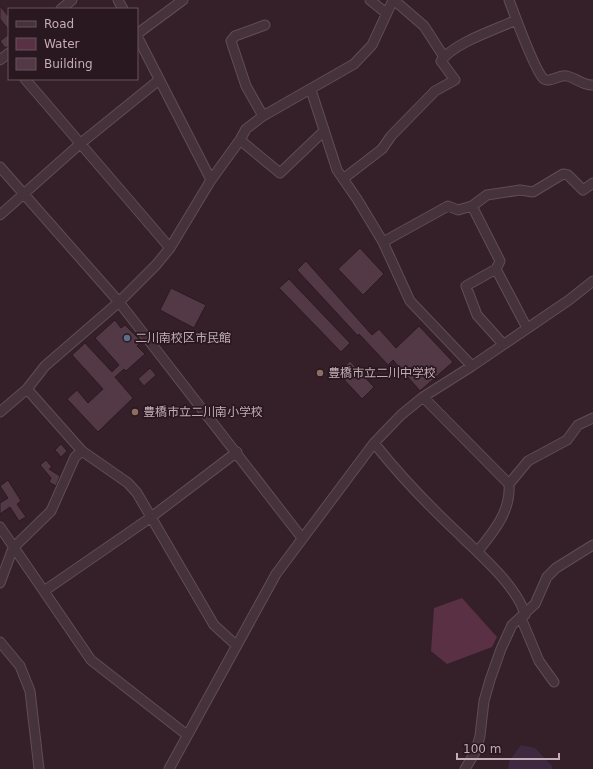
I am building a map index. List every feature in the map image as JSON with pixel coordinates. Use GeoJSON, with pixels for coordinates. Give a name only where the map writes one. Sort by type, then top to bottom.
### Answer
{"type":"FeatureCollection","features":[{"type":"Feature","properties":{"kind":"street"},"geometry":{"type":"LineString","coordinates":[[62,8],[72,0]]}},
{"type":"Feature","properties":{"kind":"street"},"geometry":{"type":"LineString","coordinates":[[138,34],[183,0]]}},
{"type":"Feature","properties":{"kind":"street"},"geometry":{"type":"LineString","coordinates":[[370,0],[386,13]]}},
{"type":"Feature","properties":{"kind":"street"},"geometry":{"type":"LineString","coordinates":[[0,412],[27,388],[45,366],[119,302],[156,265],[170,248],[211,180],[240,140],[246,129],[263,116],[311,90],[354,64],[372,45],[393,0],[424,26],[444,57]]}},
{"type":"Feature","properties":{"kind":"street"},"geometry":{"type":"LineString","coordinates":[[509,0],[516,20],[544,78],[548,80],[565,75],[588,86],[593,86]]}},
{"type":"Feature","properties":{"kind":"street"},"geometry":{"type":"LineString","coordinates":[[343,179],[382,148],[435,91],[455,80],[441,61],[444,57],[461,45],[516,20]]}},
{"type":"Feature","properties":{"kind":"street"},"geometry":{"type":"LineString","coordinates":[[263,116],[246,86],[231,41],[235,36],[265,24]]}},
{"type":"Feature","properties":{"kind":"street"},"geometry":{"type":"LineString","coordinates":[[138,37],[211,180]]}},
{"type":"Feature","properties":{"kind":"street"},"geometry":{"type":"LineString","coordinates":[[26,80],[170,248]]}},
{"type":"Feature","properties":{"kind":"street"},"geometry":{"type":"LineString","coordinates":[[0,215],[81,143],[159,80]]}},
{"type":"Feature","properties":{"kind":"street"},"geometry":{"type":"LineString","coordinates":[[311,90],[337,170],[383,242],[410,301],[472,366]]}},
{"type":"Feature","properties":{"kind":"street"},"geometry":{"type":"LineString","coordinates":[[240,140],[280,173],[324,132]]}},
{"type":"Feature","properties":{"kind":"street"},"geometry":{"type":"LineString","coordinates":[[0,167],[119,302],[237,452],[302,538]]}},
{"type":"Feature","properties":{"kind":"street"},"geometry":{"type":"LineString","coordinates":[[383,242],[448,206],[458,210],[472,206],[487,194],[520,190],[533,192],[563,174],[568,175],[583,190],[593,183]]}},
{"type":"Feature","properties":{"kind":"street"},"geometry":{"type":"LineString","coordinates":[[472,206],[500,261],[496,269],[466,286],[477,315],[503,344]]}},
{"type":"Feature","properties":{"kind":"street"},"geometry":{"type":"LineString","coordinates":[[496,269],[527,328]]}},
{"type":"Feature","properties":{"kind":"street"},"geometry":{"type":"LineString","coordinates":[[169,769],[276,574],[374,443],[401,415],[422,397],[472,366],[593,281]]}},
{"type":"Feature","properties":{"kind":"street"},"geometry":{"type":"LineString","coordinates":[[27,388],[82,451],[128,483],[136,493],[214,625],[236,645]]}},
{"type":"Feature","properties":{"kind":"street"},"geometry":{"type":"LineString","coordinates":[[422,397],[509,484],[510,493],[501,522],[478,551]]}},
{"type":"Feature","properties":{"kind":"street"},"geometry":{"type":"LineString","coordinates":[[509,484],[528,461],[567,440],[578,425],[593,418]]}},
{"type":"Feature","properties":{"kind":"street"},"geometry":{"type":"LineString","coordinates":[[374,443],[397,472],[460,536],[491,564],[518,600],[538,661],[554,682]]}},
{"type":"Feature","properties":{"kind":"street"},"geometry":{"type":"LineString","coordinates":[[0,584],[13,548],[51,510],[75,457],[82,451]]}},
{"type":"Feature","properties":{"kind":"street"},"geometry":{"type":"LineString","coordinates":[[44,591],[150,518],[237,452]]}},
{"type":"Feature","properties":{"kind":"street"},"geometry":{"type":"LineString","coordinates":[[0,527],[91,660],[187,735]]}},
{"type":"Feature","properties":{"kind":"street"},"geometry":{"type":"LineString","coordinates":[[465,769],[478,743],[484,701],[501,649],[512,625],[535,604],[547,577],[556,568],[593,545]]}},
{"type":"Feature","properties":{"kind":"street"},"geometry":{"type":"LineString","coordinates":[[0,642],[20,666],[30,691],[39,769]]}},
{"type":"Feature","properties":{"kind":"shaded area"},"geometry":{"type":"Polygon","coordinates":[[[521,745],[535,748],[552,766],[552,769],[508,769],[509,761],[521,745]]]}},
{"type":"Feature","properties":{"kind":"water"},"geometry":{"type":"Polygon","coordinates":[[[462,598],[497,637],[492,647],[447,664],[431,651],[434,608],[462,598]]]}},
{"type":"Feature","properties":{"kind":"building"},"geometry":{"type":"Polygon","coordinates":[[[0,6],[8,16],[8,29],[0,19],[0,6]]]}},
{"type":"Feature","properties":{"kind":"building"},"geometry":{"type":"Polygon","coordinates":[[[8,35],[8,46],[5,48],[0,41],[8,35]]]}},
{"type":"Feature","properties":{"kind":"building"},"geometry":{"type":"Polygon","coordinates":[[[360,248],[384,274],[363,295],[338,269],[360,248]]]}},
{"type":"Feature","properties":{"kind":"building"},"geometry":{"type":"Polygon","coordinates":[[[306,261],[372,335],[379,329],[396,348],[419,326],[453,362],[420,391],[393,360],[388,365],[359,334],[358,336],[297,270],[306,261]]]}},
{"type":"Feature","properties":{"kind":"building"},"geometry":{"type":"Polygon","coordinates":[[[289,279],[350,343],[341,352],[279,288],[289,279]]]}},
{"type":"Feature","properties":{"kind":"building"},"geometry":{"type":"Polygon","coordinates":[[[171,288],[206,305],[194,328],[160,310],[171,288]]]}},
{"type":"Feature","properties":{"kind":"building"},"geometry":{"type":"Polygon","coordinates":[[[115,320],[121,328],[125,325],[141,341],[137,346],[145,354],[126,371],[124,369],[115,377],[133,398],[98,432],[67,399],[77,390],[88,403],[103,389],[72,355],[85,343],[112,372],[119,365],[95,338],[115,320]]]}},
{"type":"Feature","properties":{"kind":"building"},"geometry":{"type":"Polygon","coordinates":[[[350,361],[374,387],[362,399],[338,373],[350,361]]]}},
{"type":"Feature","properties":{"kind":"building"},"geometry":{"type":"Polygon","coordinates":[[[150,368],[156,375],[144,386],[138,379],[150,368]]]}},
{"type":"Feature","properties":{"kind":"building"},"geometry":{"type":"Polygon","coordinates":[[[61,444],[67,451],[61,457],[55,450],[61,444]]]}},
{"type":"Feature","properties":{"kind":"building"},"geometry":{"type":"Polygon","coordinates":[[[46,460],[52,467],[49,469],[60,476],[56,486],[49,482],[51,478],[40,465],[46,460]]]}},
{"type":"Feature","properties":{"kind":"building"},"geometry":{"type":"Polygon","coordinates":[[[8,480],[21,501],[17,504],[26,517],[19,521],[10,507],[0,514],[0,503],[8,498],[0,486],[8,480]]]}},
{"type":"Feature","properties":{"kind":"place","name":"二川南校区市民館"},"geometry":{"type":"Point","coordinates":[127,338]}},
{"type":"Feature","properties":{"kind":"place","name":"豊橋市立二川中学校"},"geometry":{"type":"Point","coordinates":[320,373]}},
{"type":"Feature","properties":{"kind":"place","name":"豊橋市立二川南小学校"},"geometry":{"type":"Point","coordinates":[135,412]}}]}
